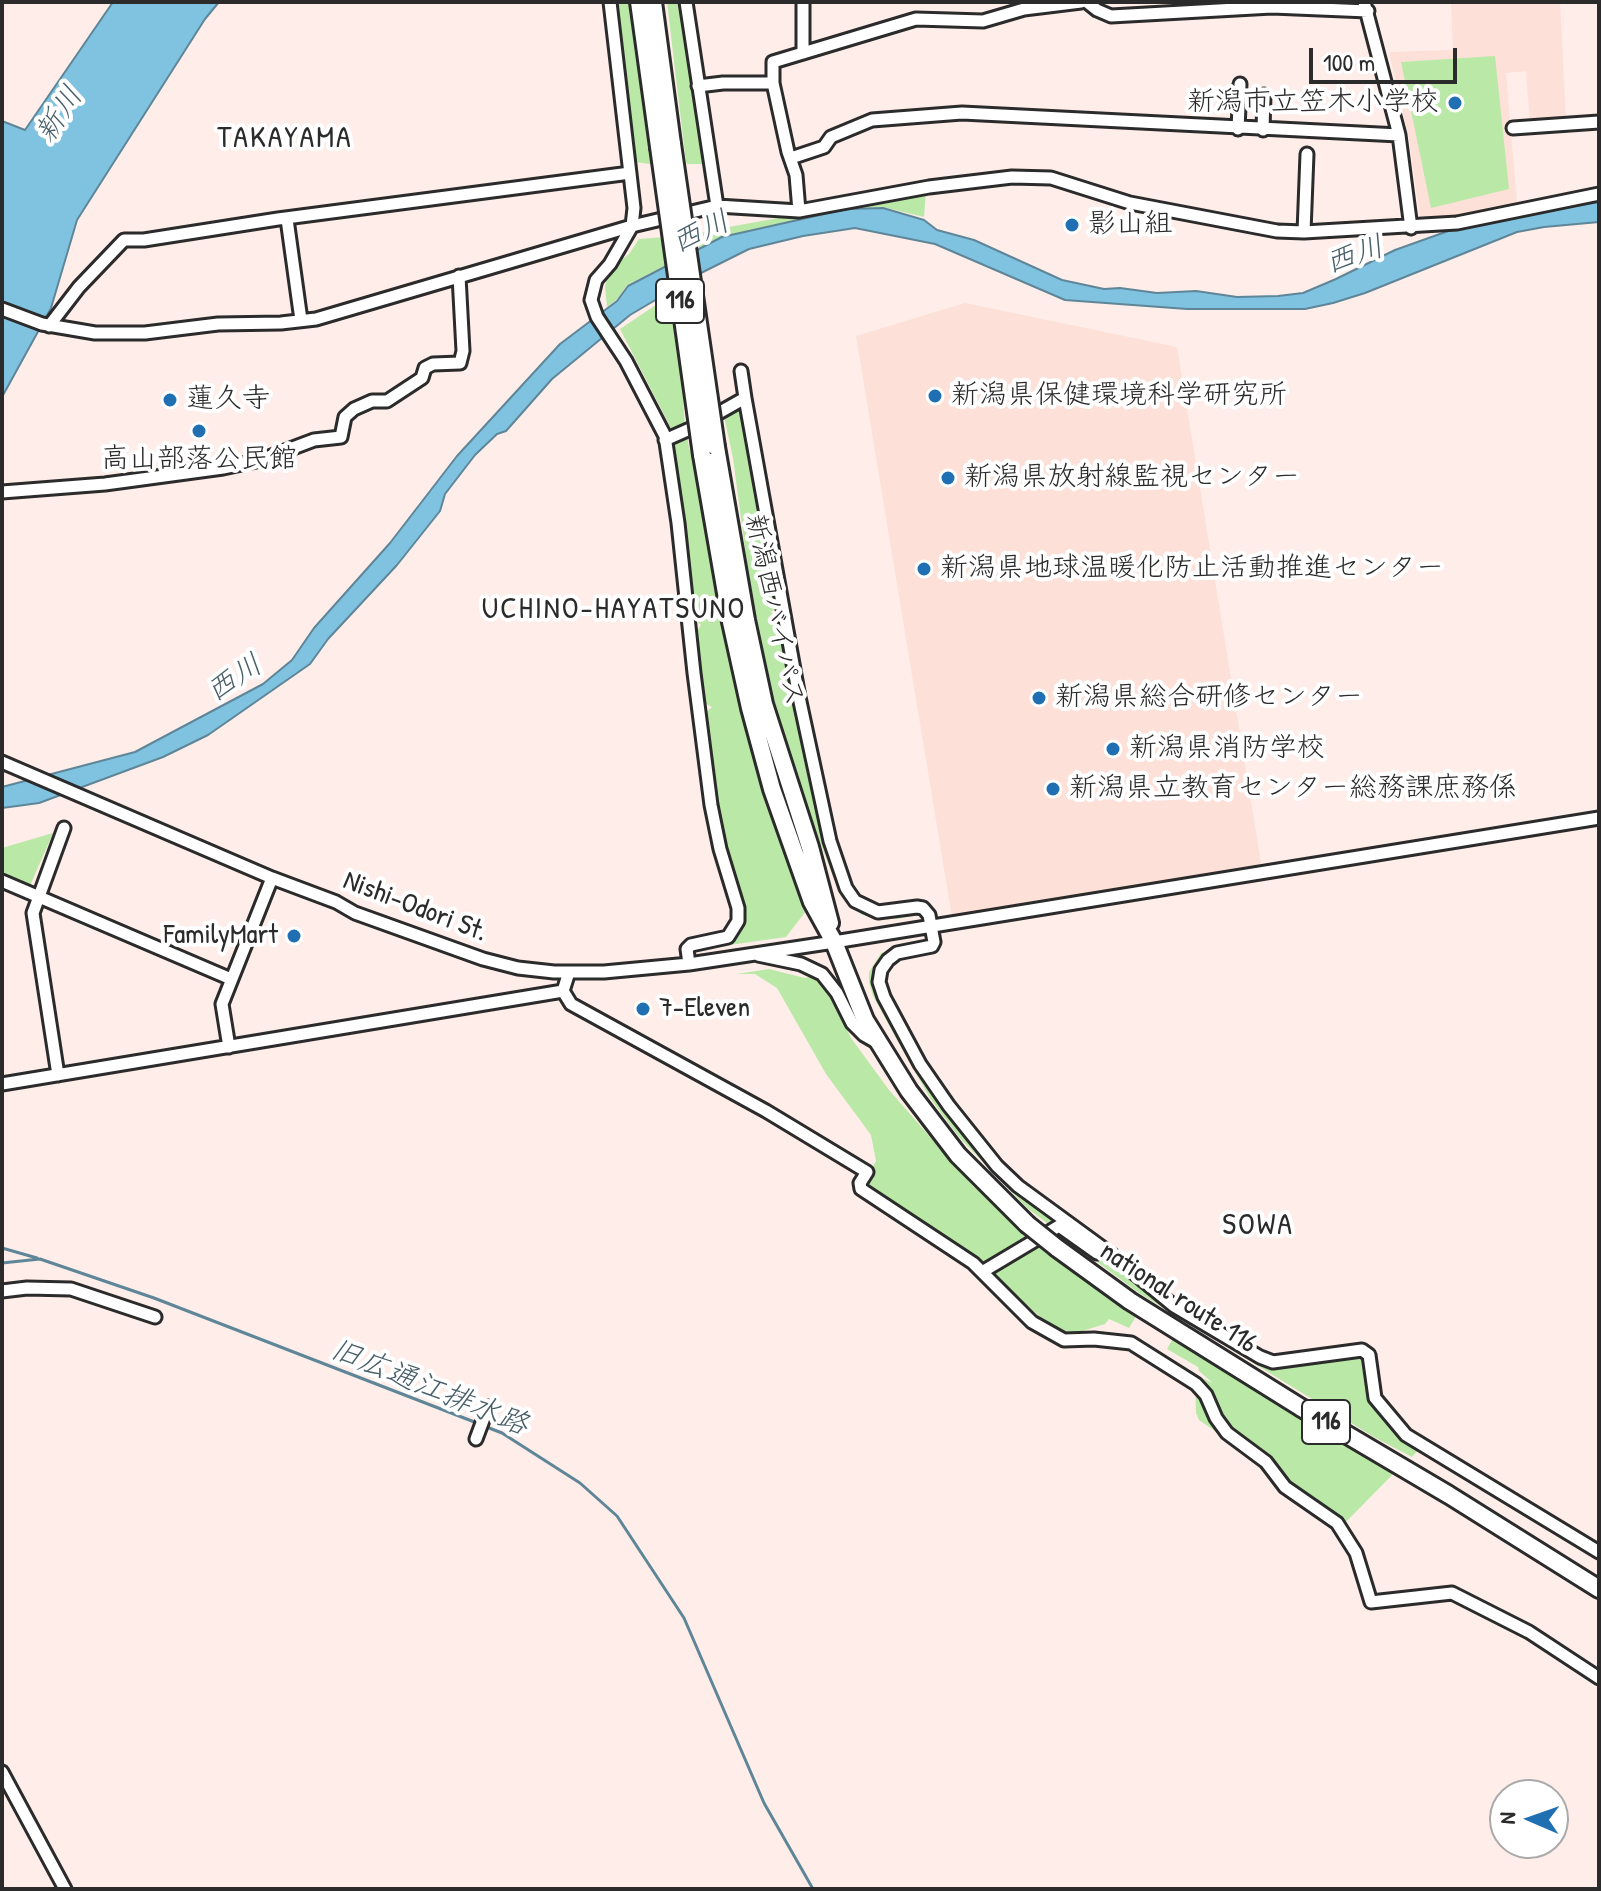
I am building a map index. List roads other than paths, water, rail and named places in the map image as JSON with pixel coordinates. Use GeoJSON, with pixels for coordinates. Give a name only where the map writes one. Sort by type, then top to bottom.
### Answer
{"type":"FeatureCollection","features":[{"type":"Feature","properties":{"kind":"highway","name":"116"},"geometry":{"type":"LineString","coordinates":[[639,2],[666,146],[709,451]]}},
{"type":"Feature","properties":{"kind":"highway","name":"116"},"geometry":{"type":"LineString","coordinates":[[653,2],[666,146]]}},
{"type":"Feature","properties":{"kind":"highway","name":"新潟西バイパス"},"geometry":{"type":"LineString","coordinates":[[709,451],[764,704],[825,900],[834,942]]}},
{"type":"Feature","properties":{"kind":"highway","name":"新潟西バイパス"},"geometry":{"type":"LineString","coordinates":[[709,451],[731,622],[750,708],[772,789],[812,902],[834,942]]}},
{"type":"Feature","properties":{"kind":"highway","name":"national route 116"},"geometry":{"type":"LineString","coordinates":[[834,942],[865,1020],[909,1091],[958,1155],[1027,1224],[1087,1272],[1143,1310],[1599,1589]]}},
{"type":"Feature","properties":{"kind":"street"},"geometry":{"type":"LineString","coordinates":[[610,2],[634,208],[632,226],[610,264],[596,280],[591,300],[597,317],[626,361],[665,440],[711,805],[720,849],[738,908],[738,921],[728,937],[691,945],[687,949],[689,964]]}},
{"type":"Feature","properties":{"kind":"street"},"geometry":{"type":"LineString","coordinates":[[686,2],[717,206]]}},
{"type":"Feature","properties":{"kind":"street"},"geometry":{"type":"LineString","coordinates":[[803,2],[803,53]]}},
{"type":"Feature","properties":{"kind":"street"},"geometry":{"type":"LineString","coordinates":[[799,211],[796,175],[773,83],[773,62],[916,19],[983,21],[1024,9],[1084,2],[1111,16],[1272,7],[1366,7],[1399,135],[1411,228]]}},
{"type":"Feature","properties":{"kind":"street"},"geometry":{"type":"LineString","coordinates":[[698,86],[773,83]]}},
{"type":"Feature","properties":{"kind":"street"},"geometry":{"type":"LineString","coordinates":[[1238,129],[1240,84]]}},
{"type":"Feature","properties":{"kind":"street"},"geometry":{"type":"LineString","coordinates":[[1263,130],[1264,95]]}},
{"type":"Feature","properties":{"kind":"street"},"geometry":{"type":"LineString","coordinates":[[791,158],[824,147],[831,137],[872,120],[962,113],[1399,135]]}},
{"type":"Feature","properties":{"kind":"street"},"geometry":{"type":"LineString","coordinates":[[1513,128],[1599,122]]}},
{"type":"Feature","properties":{"kind":"street"},"geometry":{"type":"LineString","coordinates":[[1304,232],[1307,154]]}},
{"type":"Feature","properties":{"kind":"street"},"geometry":{"type":"LineString","coordinates":[[46,325],[124,240],[144,240],[630,173]]}},
{"type":"Feature","properties":{"kind":"street"},"geometry":{"type":"LineString","coordinates":[[2,309],[46,325],[95,333],[145,333],[218,324],[281,323],[333,315],[632,226],[717,206],[799,211],[929,187],[1012,177],[1051,178],[1130,203],[1277,231],[1304,232],[1457,223],[1599,194]]}},
{"type":"Feature","properties":{"kind":"street"},"geometry":{"type":"LineString","coordinates":[[287,219],[301,320]]}},
{"type":"Feature","properties":{"kind":"street"},"geometry":{"type":"LineString","coordinates":[[2,492],[105,484],[223,468],[261,460],[314,440],[341,437],[345,417],[354,409],[372,401],[387,401],[422,378],[425,368],[433,364],[460,363],[463,351],[459,276]]}},
{"type":"Feature","properties":{"kind":"street"},"geometry":{"type":"LineString","coordinates":[[741,371],[818,795],[846,888],[855,901],[864,908],[878,912],[923,908],[929,915],[932,946],[897,953],[881,970],[879,982],[920,1064],[949,1106],[997,1166],[1018,1186],[1111,1254],[1174,1306],[1273,1362],[1362,1350],[1369,1355],[1375,1398],[1406,1435],[1599,1552]]}},
{"type":"Feature","properties":{"kind":"street"},"geometry":{"type":"LineString","coordinates":[[665,440],[745,398]]}},
{"type":"Feature","properties":{"kind":"street","name":"Nishi-Odori St."},"geometry":{"type":"LineString","coordinates":[[2,762],[272,878],[336,902],[355,913],[483,959],[533,970],[569,972],[689,964],[756,954],[1599,818]]}},
{"type":"Feature","properties":{"kind":"street"},"geometry":{"type":"LineString","coordinates":[[58,1075],[33,913],[64,828]]}},
{"type":"Feature","properties":{"kind":"street"},"geometry":{"type":"LineString","coordinates":[[229,1047],[222,1004],[272,878]]}},
{"type":"Feature","properties":{"kind":"street"},"geometry":{"type":"LineString","coordinates":[[2,881],[231,979]]}},
{"type":"Feature","properties":{"kind":"street"},"geometry":{"type":"LineString","coordinates":[[756,954],[801,964],[822,974],[837,993],[852,1023],[864,1035],[879,1043]]}},
{"type":"Feature","properties":{"kind":"street"},"geometry":{"type":"LineString","coordinates":[[569,972],[563,991],[571,1004],[766,1111],[867,1172],[860,1183],[861,1189],[950,1247],[982,1272],[1032,1322],[1064,1340],[1126,1341],[1196,1384],[1206,1395],[1227,1433],[1266,1462],[1285,1487],[1337,1523],[1356,1553],[1371,1602],[1452,1593],[1529,1632],[1599,1678]]}},
{"type":"Feature","properties":{"kind":"street"},"geometry":{"type":"LineString","coordinates":[[2,1084],[563,991]]}},
{"type":"Feature","properties":{"kind":"street"},"geometry":{"type":"LineString","coordinates":[[982,1272],[1059,1226],[1107,1260],[1111,1254]]}},
{"type":"Feature","properties":{"kind":"street"},"geometry":{"type":"LineString","coordinates":[[2,1291],[71,1289],[155,1317]]}},
{"type":"Feature","properties":{"kind":"street"},"geometry":{"type":"LineString","coordinates":[[476,1439],[488,1407]]}},
{"type":"Feature","properties":{"kind":"street"},"geometry":{"type":"LineString","coordinates":[[2,1772],[65,1889]]}},
{"type":"Feature","properties":{"kind":"water","name":"新川"},"geometry":{"type":"Polygon","coordinates":[[[113,2],[219,2],[205,19],[77,220],[51,308],[2,397],[2,121],[25,130],[113,2]]]}},
{"type":"Feature","properties":{"kind":"water"},"geometry":{"type":"Polygon","coordinates":[[[1599,202],[1599,222],[1517,232],[1365,293],[1305,309],[1187,309],[1065,300],[935,244],[855,228],[749,249],[630,315],[552,379],[506,431],[497,434],[475,455],[445,494],[440,511],[397,565],[328,639],[310,664],[208,735],[163,757],[39,803],[2,808],[2,787],[135,752],[263,684],[292,660],[314,628],[390,543],[457,456],[560,344],[617,301],[628,286],[722,237],[847,209],[883,208],[924,220],[937,230],[974,240],[1062,280],[1104,289],[1157,293],[1196,291],[1237,297],[1278,296],[1303,293],[1395,250],[1465,225],[1599,202]]]}},
{"type":"Feature","properties":{"kind":"waterway","name":"旧広通江排水路"},"geometry":{"type":"LineString","coordinates":[[2,1248],[37,1258]]}},
{"type":"Feature","properties":{"kind":"waterway","name":"旧広通江排水路"},"geometry":{"type":"LineString","coordinates":[[2,1263],[40,1259],[154,1298],[477,1423]]}},
{"type":"Feature","properties":{"kind":"waterway","name":"旧広通江排水路"},"geometry":{"type":"LineString","coordinates":[[484,1426],[502,1433],[580,1483],[617,1516],[684,1618],[764,1803],[813,1889]]}},
{"type":"Feature","properties":{"kind":"place","name":"新潟市立笠木小学校"},"geometry":{"type":"Point","coordinates":[1455,103]}},
{"type":"Feature","properties":{"kind":"place","name":"影山組"},"geometry":{"type":"Point","coordinates":[1072,225]}},
{"type":"Feature","properties":{"kind":"place","name":"新潟県保健環境科学研究所"},"geometry":{"type":"Point","coordinates":[935,396]}},
{"type":"Feature","properties":{"kind":"place","name":"蓮久寺"},"geometry":{"type":"Point","coordinates":[170,400]}},
{"type":"Feature","properties":{"kind":"place","name":"高山部落公民館"},"geometry":{"type":"Point","coordinates":[199,431]}},
{"type":"Feature","properties":{"kind":"place","name":"新潟県放射線監視センター"},"geometry":{"type":"Point","coordinates":[948,478]}},
{"type":"Feature","properties":{"kind":"place","name":"新潟県地球温暖化防止活動推進センター"},"geometry":{"type":"Point","coordinates":[924,569]}},
{"type":"Feature","properties":{"kind":"place","name":"新潟県総合研修センター"},"geometry":{"type":"Point","coordinates":[1039,698]}},
{"type":"Feature","properties":{"kind":"place","name":"新潟県消防学校"},"geometry":{"type":"Point","coordinates":[1113,749]}},
{"type":"Feature","properties":{"kind":"place","name":"新潟県立教育センター総務課庶務係"},"geometry":{"type":"Point","coordinates":[1053,789]}},
{"type":"Feature","properties":{"kind":"place","name":"FamilyMart"},"geometry":{"type":"Point","coordinates":[294,936]}},
{"type":"Feature","properties":{"kind":"place","name":"7-Eleven"},"geometry":{"type":"Point","coordinates":[643,1009]}},
{"type":"Feature","properties":{"kind":"district","name":"TAKAYAMA"},"geometry":{"type":"Point","coordinates":[285,139]}},
{"type":"Feature","properties":{"kind":"district","name":"UCHINO-HAYATSUNO"},"geometry":{"type":"Point","coordinates":[614,610]}},
{"type":"Feature","properties":{"kind":"district","name":"SOWA"},"geometry":{"type":"Point","coordinates":[1258,1226]}},
{"type":"Feature","properties":{"kind":"water label","name":"西川"},"geometry":{"type":"Point","coordinates":[701,233]}},
{"type":"Feature","properties":{"kind":"water label","name":"西川"},"geometry":{"type":"Point","coordinates":[1355,256]}},
{"type":"Feature","properties":{"kind":"water label","name":"西川"},"geometry":{"type":"Point","coordinates":[235,679]}}]}
